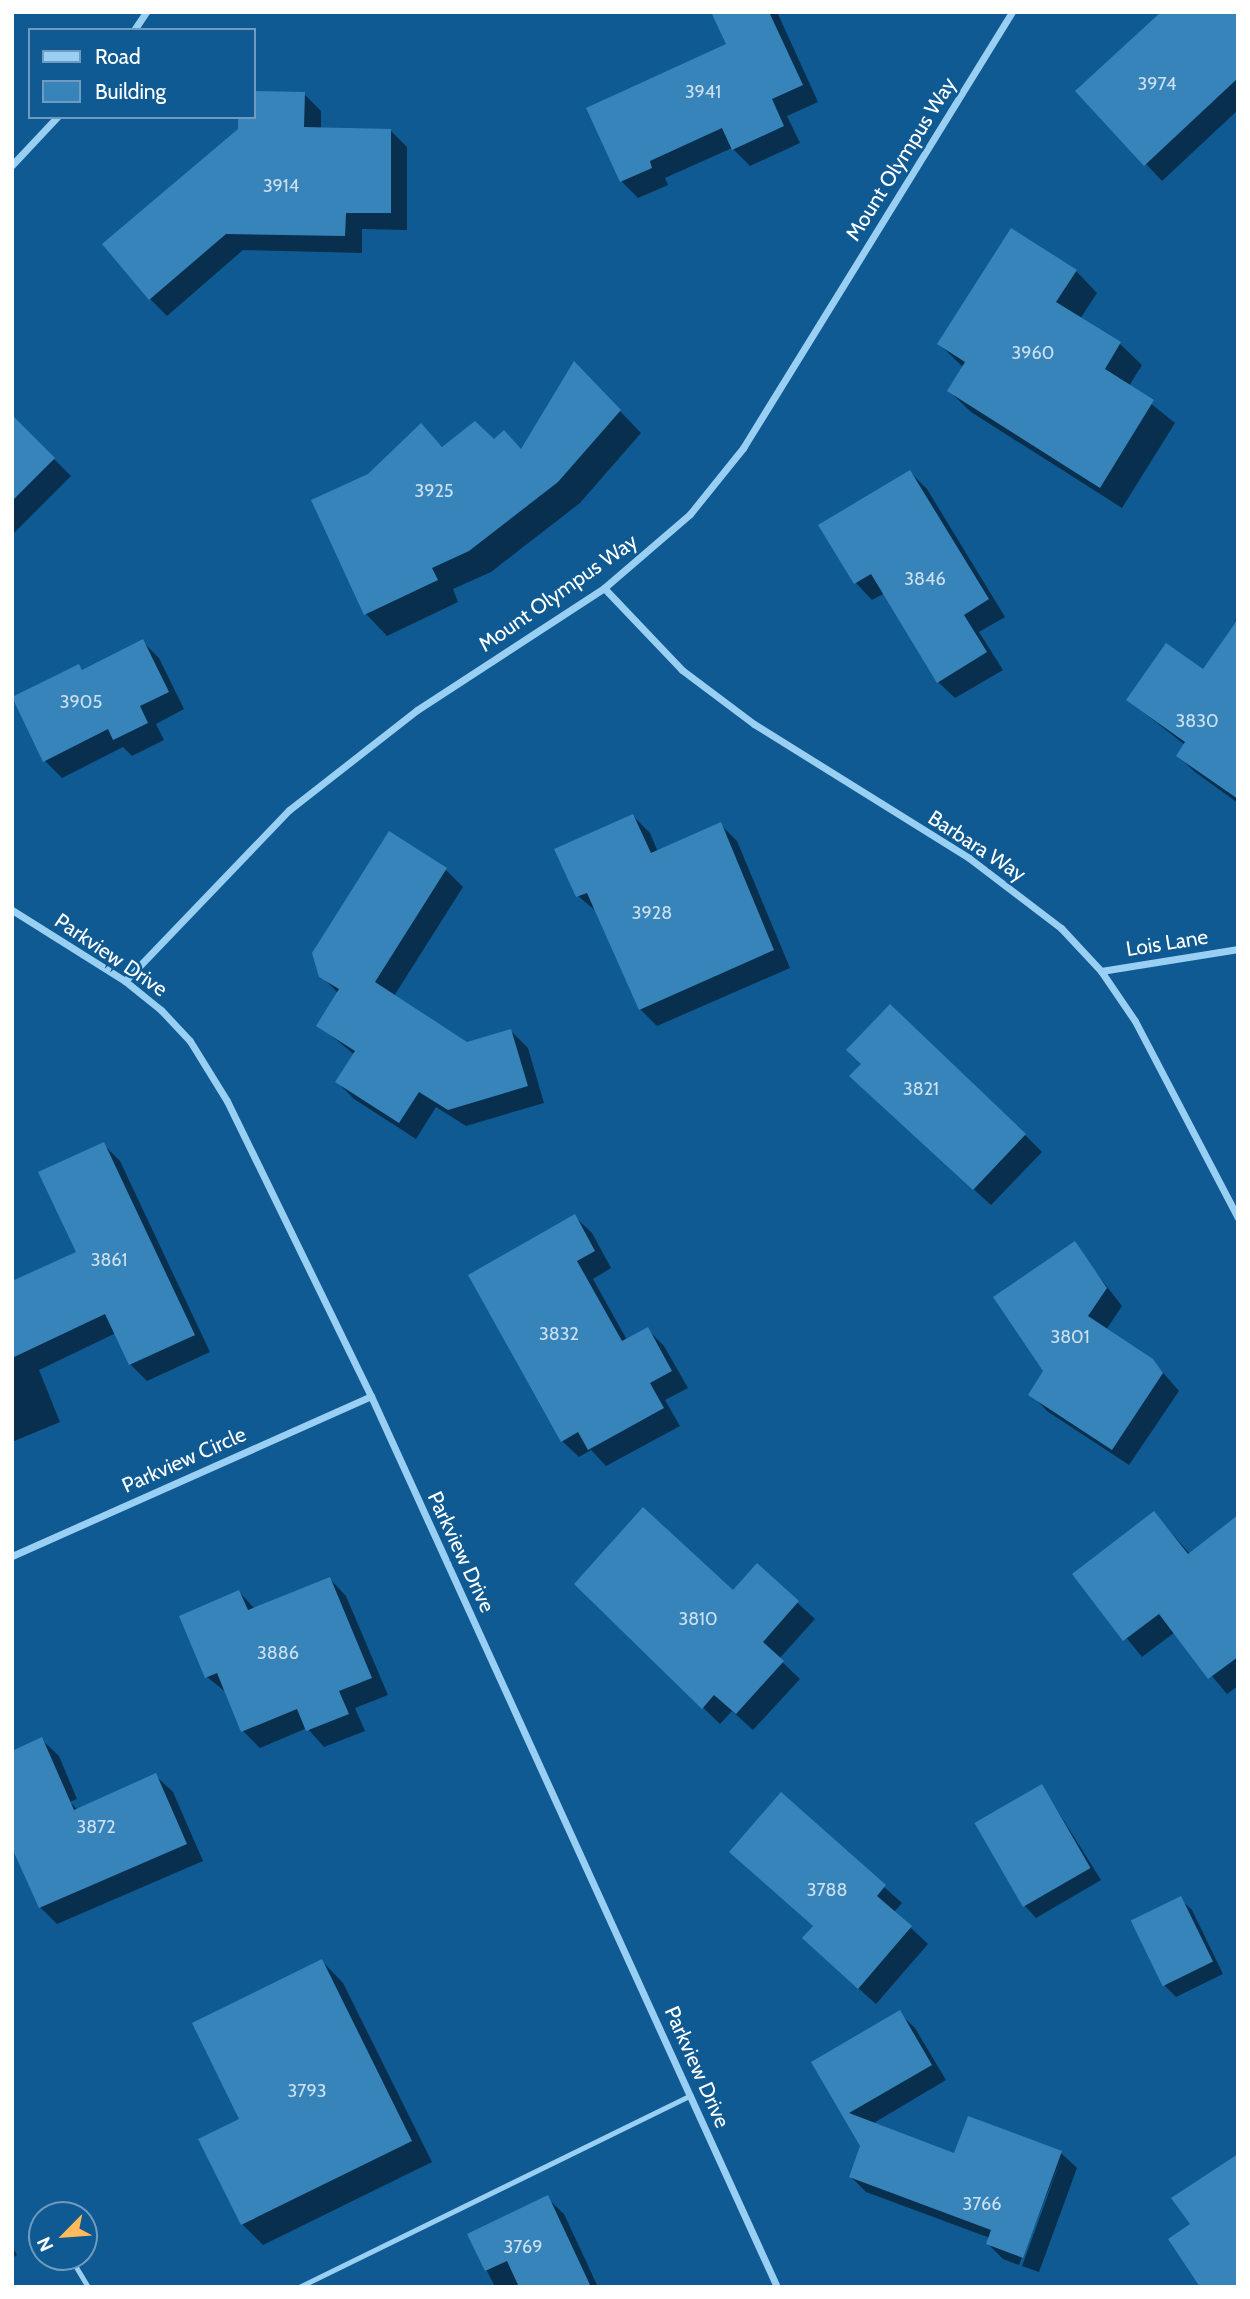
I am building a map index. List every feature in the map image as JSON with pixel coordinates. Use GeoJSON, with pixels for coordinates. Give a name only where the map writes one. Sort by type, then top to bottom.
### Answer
{"type":"FeatureCollection","features":[{"type":"Feature","properties":{"kind":"street"},"geometry":{"type":"LineString","coordinates":[[135,28],[146,12]]}},
{"type":"Feature","properties":{"kind":"street","name":"Mount Olympus Way"},"geometry":{"type":"LineString","coordinates":[[125,981],[289,810],[351,758],[604,588],[690,514],[743,448],[1012,12]]}},
{"type":"Feature","properties":{"kind":"street"},"geometry":{"type":"LineString","coordinates":[[12,165],[55,119]]}},
{"type":"Feature","properties":{"kind":"street","name":"Barbara Way"},"geometry":{"type":"LineString","coordinates":[[604,588],[682,670],[754,724],[1016,891],[1101,971],[1165,1072],[1238,1218]]}},
{"type":"Feature","properties":{"kind":"street","name":"Parkview Drive"},"geometry":{"type":"LineString","coordinates":[[12,910],[125,981],[190,1041],[227,1101],[371,1396],[777,2287]]}},
{"type":"Feature","properties":{"kind":"street","name":"Lois Lane"},"geometry":{"type":"LineString","coordinates":[[1101,971],[1238,949]]}},
{"type":"Feature","properties":{"kind":"street","name":"Parkview Circle"},"geometry":{"type":"LineString","coordinates":[[12,1556],[371,1396]]}},
{"type":"Feature","properties":{"kind":"lane"},"geometry":{"type":"LineString","coordinates":[[299,2287],[691,2095]]}},
{"type":"Feature","properties":{"kind":"lane"},"geometry":{"type":"LineString","coordinates":[[79,2271],[88,2287]]}},
{"type":"Feature","properties":{"kind":"building"},"geometry":{"type":"Polygon","coordinates":[[[711,12],[769,12],[803,85],[772,99],[784,126],[732,150],[722,128],[650,161],[652,168],[620,182],[586,108],[726,44],[711,12]]]}},
{"type":"Feature","properties":{"kind":"building"},"geometry":{"type":"Polygon","coordinates":[[[1161,12],[1238,12],[1238,78],[1144,166],[1075,91],[1161,12]]]}},
{"type":"Feature","properties":{"kind":"building"},"geometry":{"type":"Polygon","coordinates":[[[256,91],[305,92],[304,127],[391,129],[391,213],[346,213],[345,236],[226,234],[149,300],[102,244],[238,129],[238,119],[256,119],[256,91]]]}},
{"type":"Feature","properties":{"kind":"building"},"geometry":{"type":"Polygon","coordinates":[[[1011,228],[1077,270],[1056,302],[1121,342],[1105,369],[1154,400],[1100,488],[947,391],[965,362],[937,344],[1011,228]]]}},
{"type":"Feature","properties":{"kind":"building"},"geometry":{"type":"Polygon","coordinates":[[[574,361],[621,410],[558,482],[469,551],[432,568],[438,580],[364,615],[311,500],[368,474],[421,423],[442,447],[475,421],[494,439],[504,430],[521,449],[574,361]]]}},
{"type":"Feature","properties":{"kind":"building"},"geometry":{"type":"Polygon","coordinates":[[[12,415],[55,458],[12,501],[12,415]]]}},
{"type":"Feature","properties":{"kind":"building"},"geometry":{"type":"Polygon","coordinates":[[[910,470],[989,599],[964,615],[987,652],[937,683],[871,574],[854,584],[818,525],[910,470]]]}},
{"type":"Feature","properties":{"kind":"building"},"geometry":{"type":"Polygon","coordinates":[[[1238,619],[1238,799],[1176,756],[1185,742],[1126,700],[1166,643],[1203,669],[1238,619]]]}},
{"type":"Feature","properties":{"kind":"building"},"geometry":{"type":"Polygon","coordinates":[[[143,639],[169,692],[140,706],[148,723],[113,740],[108,729],[43,762],[12,697],[79,664],[82,670],[143,639]]]}},
{"type":"Feature","properties":{"kind":"building"},"geometry":{"type":"Polygon","coordinates":[[[633,814],[651,853],[721,822],[774,950],[639,1010],[587,893],[576,897],[554,849],[633,814]]]}},
{"type":"Feature","properties":{"kind":"building"},"geometry":{"type":"Polygon","coordinates":[[[389,831],[447,868],[375,982],[467,1042],[511,1029],[528,1086],[448,1110],[419,1092],[399,1123],[335,1082],[355,1051],[316,1026],[339,989],[319,977],[312,953],[389,831]]]}},
{"type":"Feature","properties":{"kind":"building"},"geometry":{"type":"Polygon","coordinates":[[[890,1004],[1026,1134],[973,1190],[849,1076],[861,1064],[846,1050],[890,1004]]]}},
{"type":"Feature","properties":{"kind":"building"},"geometry":{"type":"Polygon","coordinates":[[[104,1142],[195,1335],[129,1365],[105,1314],[12,1358],[12,1281],[76,1252],[38,1172],[104,1142]]]}},
{"type":"Feature","properties":{"kind":"building"},"geometry":{"type":"Polygon","coordinates":[[[575,1214],[595,1251],[577,1261],[622,1341],[648,1327],[672,1371],[650,1383],[664,1408],[588,1450],[578,1432],[561,1442],[468,1275],[575,1214]]]}},
{"type":"Feature","properties":{"kind":"building"},"geometry":{"type":"Polygon","coordinates":[[[1075,1241],[1107,1288],[1088,1316],[1153,1359],[1163,1373],[1112,1450],[1028,1395],[1043,1371],[993,1297],[1075,1241]]]}},
{"type":"Feature","properties":{"kind":"building"},"geometry":{"type":"Polygon","coordinates":[[[643,1507],[733,1590],[757,1563],[799,1601],[763,1642],[784,1661],[736,1714],[714,1695],[702,1709],[574,1584],[643,1507]]]}},
{"type":"Feature","properties":{"kind":"building"},"geometry":{"type":"Polygon","coordinates":[[[1154,1511],[1188,1554],[1238,1515],[1238,1657],[1208,1679],[1159,1614],[1123,1641],[1072,1574],[1154,1511]]]}},
{"type":"Feature","properties":{"kind":"building"},"geometry":{"type":"Polygon","coordinates":[[[330,1577],[372,1678],[339,1691],[349,1714],[306,1731],[297,1709],[241,1732],[217,1673],[205,1678],[179,1616],[239,1590],[248,1610],[330,1577]]]}},
{"type":"Feature","properties":{"kind":"building"},"geometry":{"type":"Polygon","coordinates":[[[42,1737],[74,1810],[156,1773],[187,1844],[39,1908],[12,1848],[12,1751],[42,1737]]]}},
{"type":"Feature","properties":{"kind":"building"},"geometry":{"type":"Polygon","coordinates":[[[1042,1784],[1090,1868],[1023,1907],[974,1823],[1042,1784]]]}},
{"type":"Feature","properties":{"kind":"building"},"geometry":{"type":"Polygon","coordinates":[[[781,1792],[886,1885],[877,1896],[912,1926],[858,1989],[802,1938],[813,1926],[729,1852],[781,1792]]]}},
{"type":"Feature","properties":{"kind":"building"},"geometry":{"type":"Polygon","coordinates":[[[1181,1896],[1213,1962],[1163,1986],[1131,1921],[1181,1896]]]}},
{"type":"Feature","properties":{"kind":"building"},"geometry":{"type":"Polygon","coordinates":[[[322,1959],[412,2141],[241,2225],[198,2139],[239,2119],[192,2023],[322,1959]]]}},
{"type":"Feature","properties":{"kind":"building"},"geometry":{"type":"Polygon","coordinates":[[[900,2010],[932,2065],[849,2113],[954,2153],[968,2116],[1062,2151],[1023,2258],[986,2244],[991,2230],[849,2177],[860,2146],[811,2062],[900,2010]]]}},
{"type":"Feature","properties":{"kind":"building"},"geometry":{"type":"Polygon","coordinates":[[[1238,2154],[1238,2287],[1200,2287],[1168,2239],[1190,2224],[1171,2198],[1238,2154]]]}},
{"type":"Feature","properties":{"kind":"building"},"geometry":{"type":"Polygon","coordinates":[[[548,2195],[591,2287],[519,2287],[507,2261],[485,2271],[467,2234],[548,2195]]]}}]}
